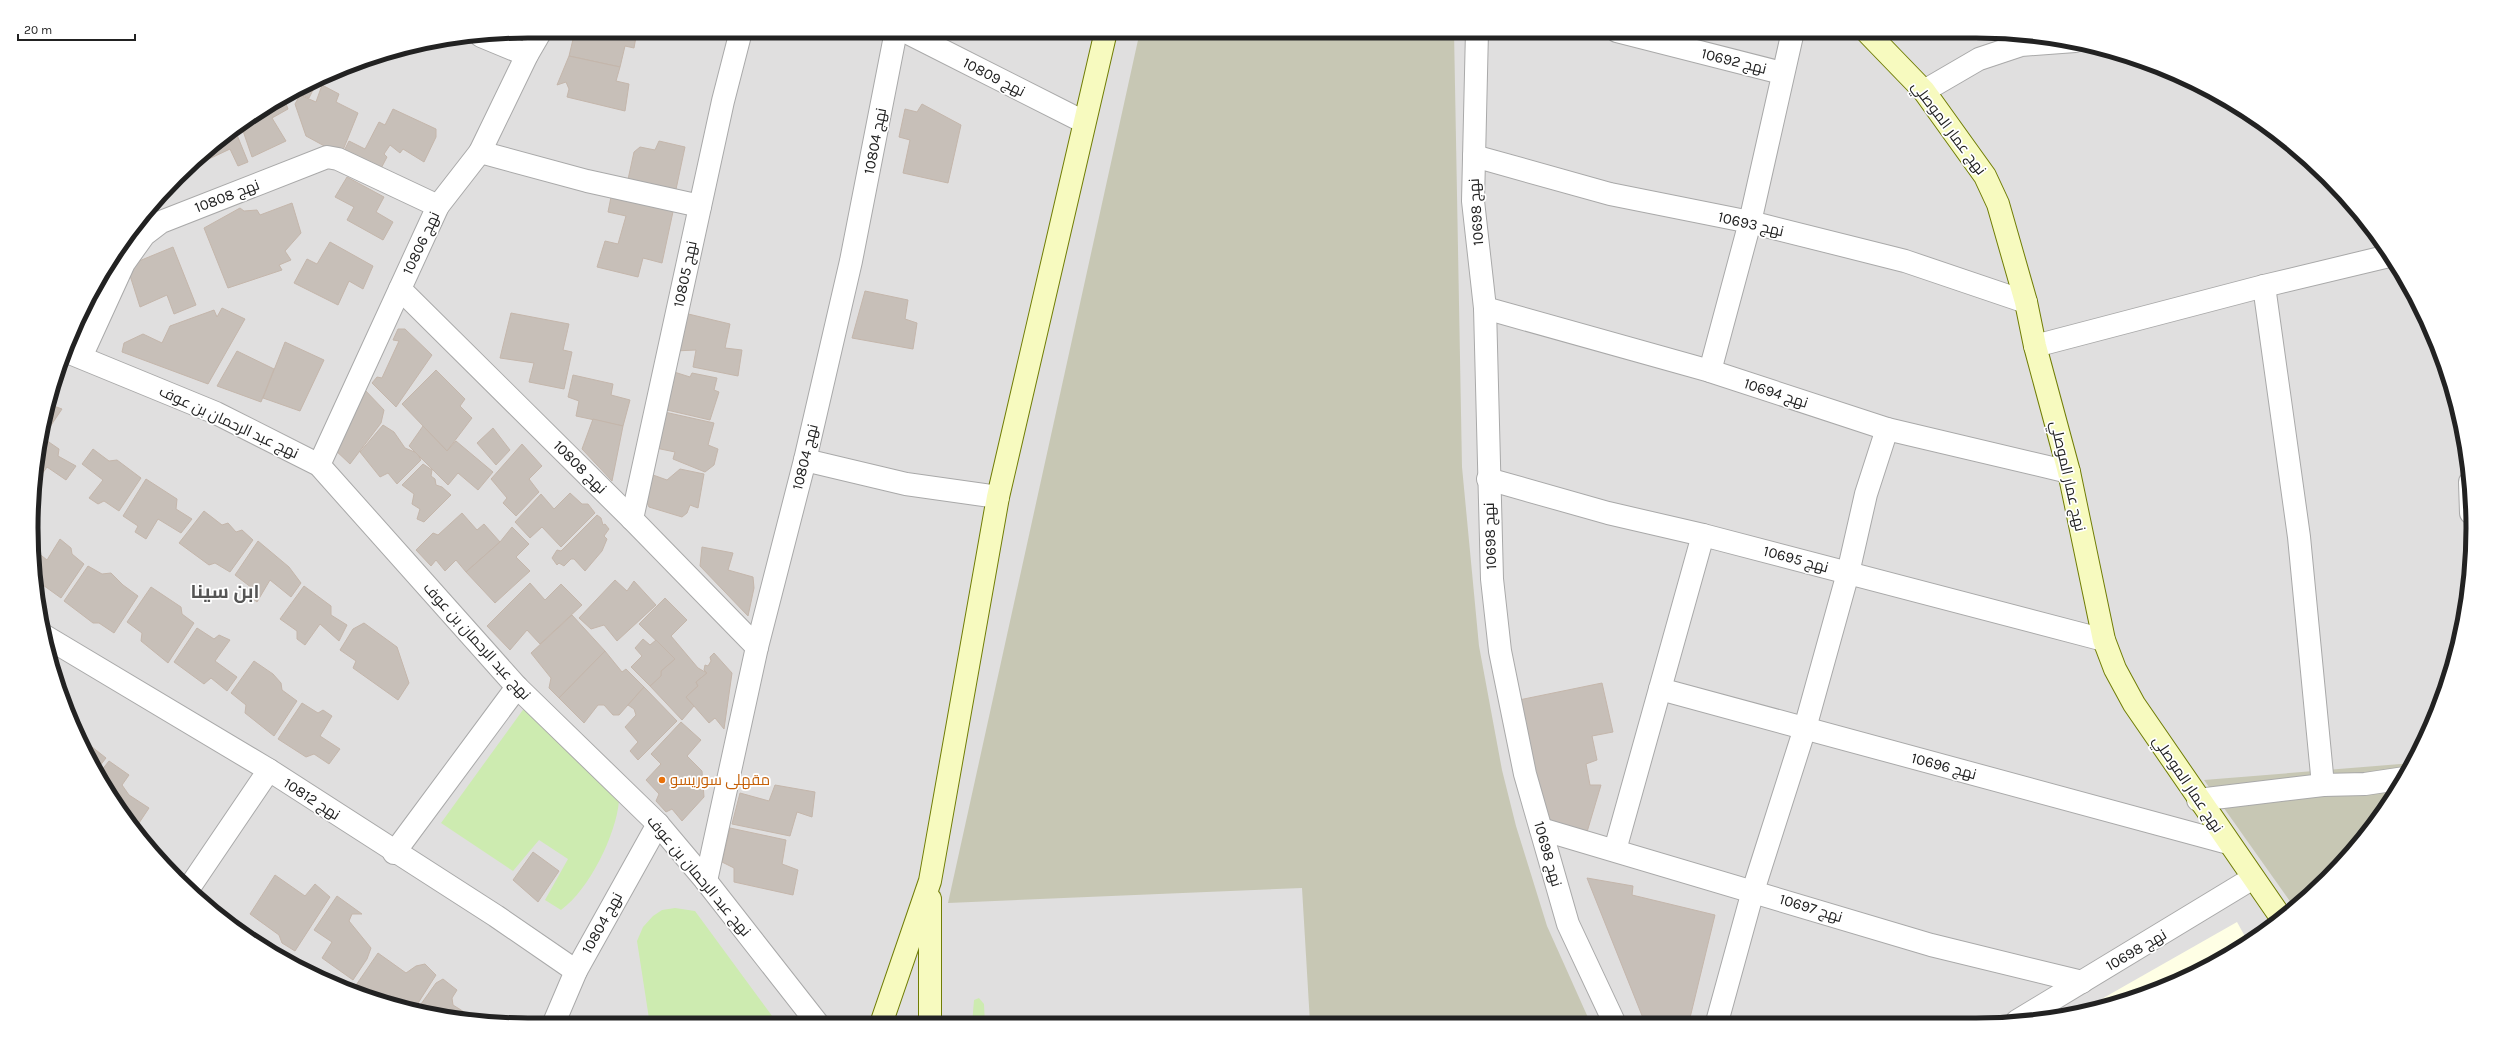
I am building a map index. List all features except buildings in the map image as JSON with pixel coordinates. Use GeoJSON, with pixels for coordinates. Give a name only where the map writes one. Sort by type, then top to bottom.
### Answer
{"type":"FeatureCollection","features":[{"type":"Feature","properties":{"kind":"street","name":"نهج 10806"},"geometry":{"type":"LineString","coordinates":[[319,465],[438,206],[480,152],[527,55],[537,38]]}},
{"type":"Feature","properties":{"kind":"street","name":"نهج 10805"},"geometry":{"type":"LineString","coordinates":[[632,519],[723,100],[739,38]]}},
{"type":"Feature","properties":{"kind":"street","name":"نهج 10804"},"geometry":{"type":"LineString","coordinates":[[706,881],[757,647],[805,460],[851,261],[895,38]]}},
{"type":"Feature","properties":{"kind":"street","name":"نهج 10809"},"geometry":{"type":"LineString","coordinates":[[918,38],[1084,122]]}},
{"type":"Feature","properties":{"kind":"street"},"geometry":{"type":"LineString","coordinates":[[883,1018],[930,881],[998,497],[1104,38]]}},
{"type":"Feature","properties":{"kind":"street","name":"نهج 10698"},"geometry":{"type":"LineString","coordinates":[[1477,38],[1473,201],[1485,308],[1488,479],[1492,579],[1500,651],[1525,774],[1568,924],[1618,1018]]}},
{"type":"Feature","properties":{"kind":"street","name":"نهج 10692"},"geometry":{"type":"LineString","coordinates":[[1644,38],[1782,73]]}},
{"type":"Feature","properties":{"kind":"street"},"geometry":{"type":"LineString","coordinates":[[1710,371],[1750,222],[1782,73],[1791,38]]}},
{"type":"Feature","properties":{"kind":"street","name":"نهج عمار الموصلي"},"geometry":{"type":"LineString","coordinates":[[1873,38],[1924,91],[1985,176],[1998,204],[2026,302],[2035,346],[2069,472],[2104,640],[2115,669],[2134,704],[2198,800],[2278,914]]}},
{"type":"Feature","properties":{"kind":"street"},"geometry":{"type":"LineString","coordinates":[[490,40],[527,55]]}},
{"type":"Feature","properties":{"kind":"street"},"geometry":{"type":"LineString","coordinates":[[1924,91],[1979,59],[2021,45],[2047,43]]}},
{"type":"Feature","properties":{"kind":"street"},"geometry":{"type":"LineString","coordinates":[[480,152],[586,180],[700,206]]}},
{"type":"Feature","properties":{"kind":"street","name":"نهج 10693"},"geometry":{"type":"LineString","coordinates":[[1474,156],[1610,194],[1750,222],[1905,261],[2026,302]]}},
{"type":"Feature","properties":{"kind":"street","name":"نهج 10808"},"geometry":{"type":"LineString","coordinates":[[73,354],[124,263],[144,235],[161,222],[327,157],[338,159],[438,206]]}},
{"type":"Feature","properties":{"kind":"street"},"geometry":{"type":"LineString","coordinates":[[2035,346],[2264,286],[2384,257]]}},
{"type":"Feature","properties":{"kind":"street"},"geometry":{"type":"LineString","coordinates":[[2264,286],[2299,537],[2323,785]]}},
{"type":"Feature","properties":{"kind":"street","name":"نهج 10808"},"geometry":{"type":"LineString","coordinates":[[400,289],[632,519],[757,647]]}},
{"type":"Feature","properties":{"kind":"street","name":"نهج 10694"},"geometry":{"type":"LineString","coordinates":[[1485,308],[1710,371],[1887,429],[2069,472]]}},
{"type":"Feature","properties":{"kind":"street","name":"نهج عبد الرحمان بن عوف"},"geometry":{"type":"LineString","coordinates":[[73,354],[216,413],[319,465],[517,687],[658,824],[706,881],[813,1018]]}},
{"type":"Feature","properties":{"kind":"street"},"geometry":{"type":"LineString","coordinates":[[1718,1018],[1753,891],[1805,728],[1848,573],[1866,494],[1887,429]]}},
{"type":"Feature","properties":{"kind":"street"},"geometry":{"type":"LineString","coordinates":[[805,460],[906,484],[998,497]]}},
{"type":"Feature","properties":{"kind":"street","name":"نهج 10695"},"geometry":{"type":"LineString","coordinates":[[1488,479],[1608,513],[1703,535],[2104,640]]}},
{"type":"Feature","properties":{"kind":"street"},"geometry":{"type":"LineString","coordinates":[[1615,850],[1703,535]]}},
{"type":"Feature","properties":{"kind":"street","name":"نهج 10812"},"geometry":{"type":"LineString","coordinates":[[51,640],[269,770],[394,853],[496,916],[576,971]]}},
{"type":"Feature","properties":{"kind":"street"},"geometry":{"type":"LineString","coordinates":[[394,853],[517,687]]}},
{"type":"Feature","properties":{"kind":"street","name":"نهج 10696"},"geometry":{"type":"LineString","coordinates":[[1660,689],[2228,843]]}},
{"type":"Feature","properties":{"kind":"street"},"geometry":{"type":"LineString","coordinates":[[192,884],[269,770]]}},
{"type":"Feature","properties":{"kind":"street"},"geometry":{"type":"LineString","coordinates":[[2198,800],[2323,785],[2365,784],[2396,779]]}},
{"type":"Feature","properties":{"kind":"street","name":"نهج 10804"},"geometry":{"type":"LineString","coordinates":[[556,1018],[576,971],[658,824]]}},
{"type":"Feature","properties":{"kind":"street","name":"نهج 10697"},"geometry":{"type":"LineString","coordinates":[[1541,829],[1931,945],[2082,982]]}},
{"type":"Feature","properties":{"kind":"street","name":"نهج 10698"},"geometry":{"type":"LineString","coordinates":[[2027,1015],[2253,878]]}},
{"type":"Feature","properties":{"kind":"street"},"geometry":{"type":"LineString","coordinates":[[930,881],[930,1018]]}},
{"type":"Feature","properties":{"kind":"shaded area"},"geometry":{"type":"Polygon","coordinates":[[[1138,38],[1454,38],[1462,467],[1479,646],[1502,770],[1516,826],[1547,926],[1588,1018],[1310,1018],[1302,888],[948,903],[1138,38]]]}},
{"type":"Feature","properties":{"kind":"shaded area","name":"ابن سينا"},"geometry":{"type":"Polygon","coordinates":[[[1976,38],[2040,42],[2072,47],[2134,64],[2164,75],[2221,104],[2274,139],[2299,160],[2344,205],[2365,230],[2400,283],[2415,311],[2429,340],[2449,401],[2457,432],[2465,496],[2465,560],[2462,592],[2457,624],[2440,686],[2429,716],[2400,773],[2365,826],[2322,874],[2274,917],[2221,952],[2164,981],[2103,1001],[2072,1009],[2040,1014],[1976,1018],[528,1018],[464,1014],[432,1009],[370,992],[340,981],[283,952],[230,917],[205,896],[160,851],[139,826],[104,773],[75,716],[64,686],[47,624],[39,560],[38,528],[42,464],[47,432],[64,370],[75,340],[104,283],[139,230],[160,205],[205,160],[230,139],[283,104],[340,75],[370,64],[432,47],[496,39],[1976,38]]]}},
{"type":"Feature","properties":{"kind":"shaded area"},"geometry":{"type":"Polygon","coordinates":[[[2405,764],[2365,826],[2322,874],[2291,903],[2204,780],[2405,764]]]}},
{"type":"Feature","properties":{"kind":"shaded area"},"geometry":{"type":"Polygon","coordinates":[[[2237,922],[2245,937],[2221,952],[2164,981],[2134,992],[2094,1003],[2237,922]]]}},
{"type":"Feature","properties":{"kind":"green space"},"geometry":{"type":"Polygon","coordinates":[[[525,707],[619,801],[613,830],[599,861],[591,876],[581,889],[561,910],[545,900],[568,859],[539,840],[513,871],[441,823],[525,707]]]}},
{"type":"Feature","properties":{"kind":"green space"},"geometry":{"type":"Polygon","coordinates":[[[675,908],[695,911],[774,1018],[649,1018],[637,941],[643,927],[653,916],[662,910],[675,908]]]}},
{"type":"Feature","properties":{"kind":"green space"},"geometry":{"type":"Polygon","coordinates":[[[979,998],[984,1004],[985,1018],[972,1018],[974,1000],[979,998]]]}},
{"type":"Feature","properties":{"kind":"place","name":"مقهلى سوريسو"},"geometry":{"type":"Point","coordinates":[662,780]}},
{"type":"Feature","properties":{"kind":"district","name":"ابن سينا"},"geometry":{"type":"Point","coordinates":[225,591]}}]}
